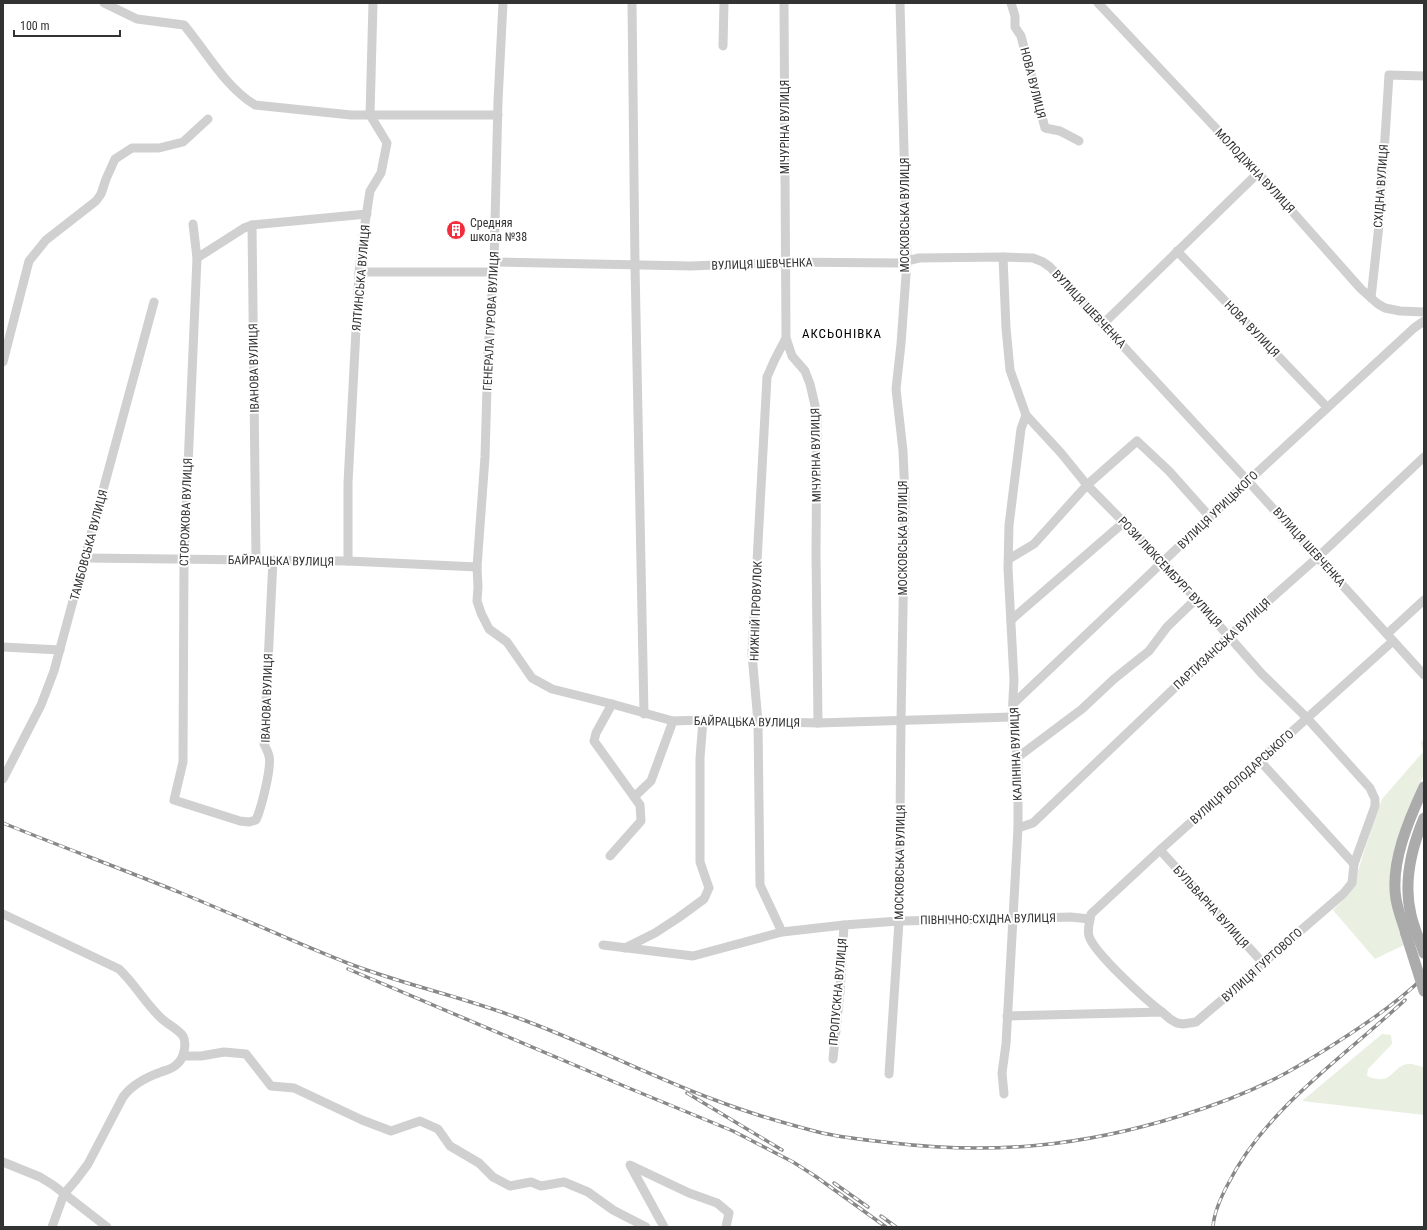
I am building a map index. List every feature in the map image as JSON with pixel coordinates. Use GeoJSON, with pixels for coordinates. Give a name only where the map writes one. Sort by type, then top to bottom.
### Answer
{"type":"FeatureCollection","features":[{"type":"Feature","properties":{"kind":"main road"},"geometry":{"type":"LineString","coordinates":[[1424,787],[1405,833],[1396,874],[1396,898],[1412,933],[1424,953]]}},
{"type":"Feature","properties":{"kind":"main road"},"geometry":{"type":"LineString","coordinates":[[1424,818],[1412,855],[1407,885],[1412,933],[1424,991]]}},
{"type":"Feature","properties":{"kind":"street"},"geometry":{"type":"LineString","coordinates":[[104,3],[137,19],[184,25],[210,60],[245,99],[255,105],[351,115],[498,114]]}},
{"type":"Feature","properties":{"kind":"street"},"geometry":{"type":"LineString","coordinates":[[370,115],[373,3]]}},
{"type":"Feature","properties":{"kind":"street","name":"ГЕНЕРАЛА ГУРОВА ВУЛИЦЯ"},"geometry":{"type":"LineString","coordinates":[[503,3],[498,114],[494,267],[488,354],[485,457],[477,567],[477,601],[489,629],[507,642]]}},
{"type":"Feature","properties":{"kind":"street"},"geometry":{"type":"LineString","coordinates":[[632,3],[635,265],[644,714]]}},
{"type":"Feature","properties":{"kind":"street"},"geometry":{"type":"LineString","coordinates":[[723,46],[724,3]]}},
{"type":"Feature","properties":{"kind":"street","name":"МІЧУРІНА ВУЛИЦЯ"},"geometry":{"type":"LineString","coordinates":[[784,3],[786,338],[792,356],[805,371],[810,384],[817,414],[816,562],[818,724]]}},
{"type":"Feature","properties":{"kind":"street","name":"МОСКОВСЬКА ВУЛИЦЯ"},"geometry":{"type":"LineString","coordinates":[[889,1074],[899,921],[905,497],[903,451],[896,389],[907,261],[900,3]]}},
{"type":"Feature","properties":{"kind":"street","name":"НОВА ВУЛИЦЯ"},"geometry":{"type":"LineString","coordinates":[[1012,3],[1015,16],[1015,26],[1021,36],[1045,128],[1060,131],[1079,141]]}},
{"type":"Feature","properties":{"kind":"street","name":"МОЛОДІЖНА ВУЛИЦЯ"},"geometry":{"type":"LineString","coordinates":[[1098,3],[1258,173],[1371,298],[1378,304],[1392,310],[1424,312]]}},
{"type":"Feature","properties":{"kind":"street","name":"СХІДНА ВУЛИЦЯ"},"geometry":{"type":"LineString","coordinates":[[1371,298],[1380,216],[1389,75],[1424,76]]}},
{"type":"Feature","properties":{"kind":"street","name":"ЯЛТИНСЬКА ВУЛИЦЯ"},"geometry":{"type":"LineString","coordinates":[[348,561],[348,483],[359,272],[370,190],[381,173],[387,143],[370,115]]}},
{"type":"Feature","properties":{"kind":"street"},"geometry":{"type":"LineString","coordinates":[[3,362],[29,261],[46,240],[96,201],[101,194],[115,159],[132,148],[159,148],[183,142],[208,119]]}},
{"type":"Feature","properties":{"kind":"street"},"geometry":{"type":"LineString","coordinates":[[1103,324],[1258,173]]}},
{"type":"Feature","properties":{"kind":"street"},"geometry":{"type":"LineString","coordinates":[[197,258],[252,224],[367,214]]}},
{"type":"Feature","properties":{"kind":"street","name":"СТОРОЖОВА ВУЛИЦЯ"},"geometry":{"type":"LineString","coordinates":[[174,800],[183,762],[184,559],[197,258],[193,224]]}},
{"type":"Feature","properties":{"kind":"street","name":"ІВАНОВА ВУЛИЦЯ"},"geometry":{"type":"LineString","coordinates":[[252,224],[256,560]]}},
{"type":"Feature","properties":{"kind":"street","name":"НОВА ВУЛИЦЯ"},"geometry":{"type":"LineString","coordinates":[[1177,251],[1327,407]]}},
{"type":"Feature","properties":{"kind":"street","name":"РОЗИ ЛЮКСЕМБУРГ ВУЛИЦЯ"},"geometry":{"type":"LineString","coordinates":[[1003,257],[1006,328],[1010,370],[1026,415],[1061,453],[1087,485],[1162,562],[1262,674],[1307,718],[1370,788],[1375,799],[1373,810],[1354,864]]}},
{"type":"Feature","properties":{"kind":"street","name":"ВУЛИЦЯ ШЕВЧЕНКА"},"geometry":{"type":"LineString","coordinates":[[359,272],[534,264],[691,266],[785,262],[898,263],[919,258],[1033,258],[1050,267],[1318,557],[1424,675]]}},
{"type":"Feature","properties":{"kind":"street","name":"ТАМБОВСЬКА ВУЛИЦЯ"},"geometry":{"type":"LineString","coordinates":[[3,779],[41,705],[54,671],[86,558],[154,302]]}},
{"type":"Feature","properties":{"kind":"street","name":"ВУЛИЦЯ УРИЦЬКОГО"},"geometry":{"type":"LineString","coordinates":[[1014,703],[1327,407],[1414,328],[1424,321]]}},
{"type":"Feature","properties":{"kind":"street","name":"НИЖНІЙ ПРОВУЛОК"},"geometry":{"type":"LineString","coordinates":[[782,932],[760,885],[758,722],[752,654],[768,377],[786,338]]}},
{"type":"Feature","properties":{"kind":"street","name":"КАЛІНІНА ВУЛИЦЯ"},"geometry":{"type":"LineString","coordinates":[[1004,1094],[1002,1073],[1006,1044],[1018,828],[1018,757],[1012,717],[1014,703],[1014,680],[1008,559],[1009,525],[1021,429],[1026,415]]}},
{"type":"Feature","properties":{"kind":"street"},"geometry":{"type":"LineString","coordinates":[[1008,559],[1034,544],[1087,485],[1137,441],[1169,471],[1210,517]]}},
{"type":"Feature","properties":{"kind":"street","name":"ПАРТИЗАНСЬКА ВУЛИЦЯ"},"geometry":{"type":"LineString","coordinates":[[1018,828],[1033,823],[1229,636],[1318,557],[1424,457]]}},
{"type":"Feature","properties":{"kind":"street"},"geometry":{"type":"LineString","coordinates":[[1011,620],[1123,523]]}},
{"type":"Feature","properties":{"kind":"street","name":"БАЙРАЦЬКА ВУЛИЦЯ"},"geometry":{"type":"LineString","coordinates":[[86,558],[348,561],[477,567]]}},
{"type":"Feature","properties":{"kind":"street","name":"ІВАНОВА ВУЛИЦЯ"},"geometry":{"type":"LineString","coordinates":[[174,800],[240,821],[249,822],[256,820],[260,810],[269,768],[269,757],[264,744],[273,560]]}},
{"type":"Feature","properties":{"kind":"street"},"geometry":{"type":"LineString","coordinates":[[1018,757],[1082,709],[1114,678],[1149,651],[1167,627],[1196,599]]}},
{"type":"Feature","properties":{"kind":"street","name":"ВУЛИЦЯ ВОЛОДАРСЬКОГО"},"geometry":{"type":"LineString","coordinates":[[1091,917],[1160,850],[1307,718],[1390,638],[1424,600]]}},
{"type":"Feature","properties":{"kind":"street","name":"БАЙРАЦЬКА ВУЛИЦЯ"},"geometry":{"type":"LineString","coordinates":[[507,642],[532,678],[552,690],[612,704],[673,721],[703,720],[818,724],[1012,717]]}},
{"type":"Feature","properties":{"kind":"street"},"geometry":{"type":"LineString","coordinates":[[3,647],[60,650]]}},
{"type":"Feature","properties":{"kind":"street"},"geometry":{"type":"LineString","coordinates":[[610,856],[641,821],[640,805],[594,742],[596,733],[612,704]]}},
{"type":"Feature","properties":{"kind":"street"},"geometry":{"type":"LineString","coordinates":[[624,948],[655,933],[678,918],[704,899],[709,888],[700,862],[700,758],[703,720]]}},
{"type":"Feature","properties":{"kind":"street"},"geometry":{"type":"LineString","coordinates":[[634,797],[651,781],[673,721]]}},
{"type":"Feature","properties":{"kind":"street"},"geometry":{"type":"LineString","coordinates":[[1260,761],[1354,864]]}},
{"type":"Feature","properties":{"kind":"street","name":"БУЛЬВАРНА ВУЛИЦЯ"},"geometry":{"type":"LineString","coordinates":[[1160,850],[1263,963]]}},
{"type":"Feature","properties":{"kind":"street","name":"ВУЛИЦЯ ГУРТОВОГО"},"geometry":{"type":"LineString","coordinates":[[1091,917],[1089,936],[1102,954],[1125,979],[1170,1019],[1177,1023],[1183,1024],[1196,1022],[1348,889],[1352,883],[1354,864]]}},
{"type":"Feature","properties":{"kind":"street"},"geometry":{"type":"LineString","coordinates":[[3,914],[119,969],[129,978],[160,1017],[182,1034],[185,1041],[183,1056],[178,1064],[171,1069],[159,1072],[128,1090],[118,1105],[85,1168],[64,1194],[52,1227]]}},
{"type":"Feature","properties":{"kind":"street","name":"ПІВНІЧНО-СХІДНА ВУЛИЦЯ"},"geometry":{"type":"LineString","coordinates":[[603,945],[693,956],[782,932],[844,925],[899,921],[1091,917]]}},
{"type":"Feature","properties":{"kind":"street","name":"ПРОПУСКНА ВУЛИЦЯ"},"geometry":{"type":"LineString","coordinates":[[833,1059],[840,992],[844,925]]}},
{"type":"Feature","properties":{"kind":"street"},"geometry":{"type":"LineString","coordinates":[[1007,1016],[1162,1012]]}},
{"type":"Feature","properties":{"kind":"street"},"geometry":{"type":"LineString","coordinates":[[183,1056],[201,1056],[224,1052],[246,1054],[271,1086],[294,1088],[362,1120],[391,1131],[420,1121],[438,1129],[450,1146],[479,1163],[494,1177],[510,1186],[531,1182],[541,1186],[564,1182],[588,1192],[613,1210],[646,1227]]}},
{"type":"Feature","properties":{"kind":"street"},"geometry":{"type":"LineString","coordinates":[[3,1162],[40,1177],[53,1185],[107,1227]]}},
{"type":"Feature","properties":{"kind":"street"},"geometry":{"type":"LineString","coordinates":[[664,1227],[630,1164],[689,1193],[717,1203],[729,1213],[726,1227]]}},
{"type":"Feature","properties":{"kind":"green space"},"geometry":{"type":"Polygon","coordinates":[[[1424,739],[1424,775],[1400,831],[1393,859],[1404,945],[1375,959],[1333,910],[1346,897],[1355,881],[1382,799],[1423,752],[1421,742],[1424,739]]]}},
{"type":"Feature","properties":{"kind":"green space"},"geometry":{"type":"Polygon","coordinates":[[[1382,1034],[1391,1035],[1392,1044],[1368,1069],[1367,1076],[1376,1079],[1383,1079],[1404,1065],[1412,1064],[1423,1067],[1424,1115],[1302,1101],[1382,1034]]]}},
{"type":"Feature","properties":{"kind":"railway"},"geometry":{"type":"LineString","coordinates":[[3,823],[181,893],[350,964],[543,1027],[690,1091],[728,1105],[766,1118],[818,1132],[893,1143],[930,1147],[967,1148],[1003,1148],[1038,1145],[1108,1135],[1180,1116],[1247,1092],[1293,1069],[1372,1019],[1404,995],[1424,977]]}},
{"type":"Feature","properties":{"kind":"railway"},"geometry":{"type":"LineString","coordinates":[[348,969],[733,1131],[793,1162],[886,1227]]}},
{"type":"Feature","properties":{"kind":"railway"},"geometry":{"type":"LineString","coordinates":[[1213,1227],[1216,1210],[1225,1189],[1244,1156],[1263,1131],[1308,1085],[1405,1000]]}},
{"type":"Feature","properties":{"kind":"railway"},"geometry":{"type":"LineString","coordinates":[[687,1093],[782,1150]]}},
{"type":"Feature","properties":{"kind":"railway"},"geometry":{"type":"LineString","coordinates":[[834,1183],[868,1207]]}},
{"type":"Feature","properties":{"kind":"railway"},"geometry":{"type":"LineString","coordinates":[[881,1216],[896,1227]]}},
{"type":"Feature","properties":{"kind":"place","name":"Средняя школа №38"},"geometry":{"type":"Point","coordinates":[456,230]}},
{"type":"Feature","properties":{"kind":"district","name":"АКСЬОНІВКА"},"geometry":{"type":"Point","coordinates":[842,333]}}]}
